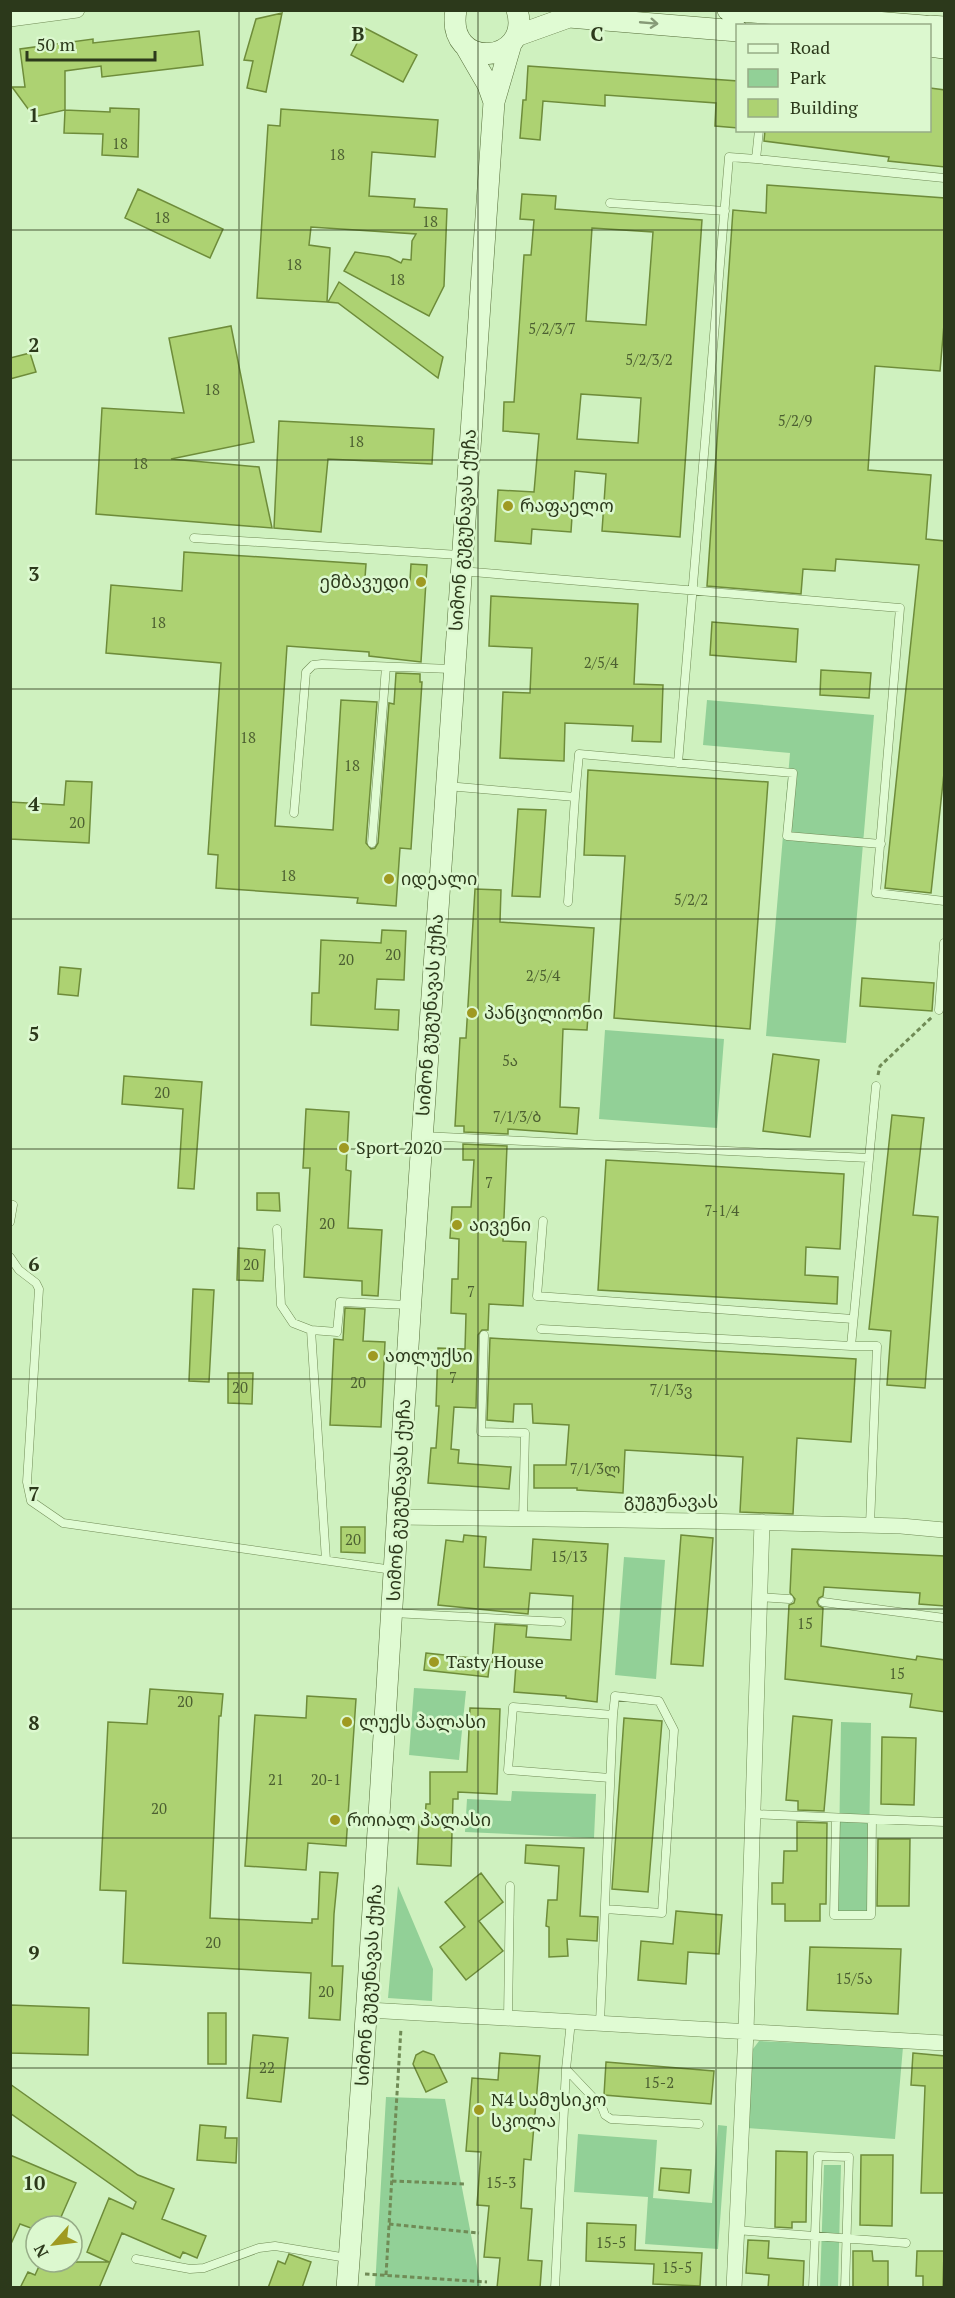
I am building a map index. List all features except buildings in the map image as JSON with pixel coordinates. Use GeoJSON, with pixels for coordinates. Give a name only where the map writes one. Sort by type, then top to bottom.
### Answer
{"type":"FeatureCollection","features":[{"type":"Feature","properties":{"kind":"main road","name":"სიმონ გუგუნავას ქუჩა"},"geometry":{"type":"LineString","coordinates":[[444,10],[488,85],[494,102]]}},
{"type":"Feature","properties":{"kind":"main road"},"geometry":{"type":"LineString","coordinates":[[456,10],[454,22],[461,40],[475,52],[485,55],[495,54],[514,40],[569,17],[736,31]]}},
{"type":"Feature","properties":{"kind":"main road","name":"სიმონ გუგუნავას ქუჩა"},"geometry":{"type":"LineString","coordinates":[[348,2273],[368,2010],[445,785],[494,102],[519,21],[517,10]]}},
{"type":"Feature","properties":{"kind":"main road"},"geometry":{"type":"LineString","coordinates":[[728,10],[907,24]]}},
{"type":"Feature","properties":{"kind":"street"},"geometry":{"type":"LineString","coordinates":[[10,19],[77,10]]}},
{"type":"Feature","properties":{"kind":"street","name":"გუგუნავას"},"geometry":{"type":"LineString","coordinates":[[398,1517],[762,1522],[945,1530]]}},
{"type":"Feature","properties":{"kind":"street"},"geometry":{"type":"LineString","coordinates":[[734,2288],[746,2031],[762,1522]]}},
{"type":"Feature","properties":{"kind":"street"},"geometry":{"type":"LineString","coordinates":[[368,2010],[945,2043]]}},
{"type":"Feature","properties":{"kind":"lane"},"geometry":{"type":"LineString","coordinates":[[756,159],[759,132]]}},
{"type":"Feature","properties":{"kind":"lane"},"geometry":{"type":"LineString","coordinates":[[678,763],[729,157],[945,178]]}},
{"type":"Feature","properties":{"kind":"lane"},"geometry":{"type":"LineString","coordinates":[[610,203],[725,211]]}},
{"type":"Feature","properties":{"kind":"lane"},"geometry":{"type":"LineString","coordinates":[[194,538],[460,563],[692,590],[900,608],[876,893],[945,901]]}},
{"type":"Feature","properties":{"kind":"lane"},"geometry":{"type":"LineString","coordinates":[[294,813],[306,672],[313,665],[453,669]]}},
{"type":"Feature","properties":{"kind":"lane"},"geometry":{"type":"LineString","coordinates":[[372,843],[386,667]]}},
{"type":"Feature","properties":{"kind":"lane"},"geometry":{"type":"LineString","coordinates":[[568,902],[579,754],[793,773],[788,836],[881,844]]}},
{"type":"Feature","properties":{"kind":"lane"},"geometry":{"type":"LineString","coordinates":[[445,785],[575,797]]}},
{"type":"Feature","properties":{"kind":"lane"},"geometry":{"type":"LineString","coordinates":[[939,1010],[945,943]]}},
{"type":"Feature","properties":{"kind":"lane"},"geometry":{"type":"LineString","coordinates":[[851,1346],[876,1086]]}},
{"type":"Feature","properties":{"kind":"lane"},"geometry":{"type":"LineString","coordinates":[[422,1136],[869,1158]]}},
{"type":"Feature","properties":{"kind":"lane"},"geometry":{"type":"LineString","coordinates":[[10,1222],[13,1205]]}},
{"type":"Feature","properties":{"kind":"lane"},"geometry":{"type":"LineString","coordinates":[[543,1221],[537,1296],[853,1319]]}},
{"type":"Feature","properties":{"kind":"lane"},"geometry":{"type":"LineString","coordinates":[[277,1229],[281,1305],[293,1323],[311,1330],[337,1332],[340,1302],[411,1305]]}},
{"type":"Feature","properties":{"kind":"lane"},"geometry":{"type":"LineString","coordinates":[[10,1257],[19,1270],[36,1283],[39,1289],[27,1482],[31,1501],[63,1523],[394,1570]]}},
{"type":"Feature","properties":{"kind":"lane"},"geometry":{"type":"LineString","coordinates":[[541,1329],[877,1346],[870,1525]]}},
{"type":"Feature","properties":{"kind":"lane"},"geometry":{"type":"LineString","coordinates":[[311,1330],[326,1560]]}},
{"type":"Feature","properties":{"kind":"lane"},"geometry":{"type":"LineString","coordinates":[[484,1335],[481,1432],[525,1433],[523,1520]]}},
{"type":"Feature","properties":{"kind":"lane"},"geometry":{"type":"LineString","coordinates":[[759,1597],[789,1599]]}},
{"type":"Feature","properties":{"kind":"lane"},"geometry":{"type":"LineString","coordinates":[[823,1602],[945,1618]]}},
{"type":"Feature","properties":{"kind":"lane"},"geometry":{"type":"LineString","coordinates":[[392,1613],[561,1622]]}},
{"type":"Feature","properties":{"kind":"lane"},"geometry":{"type":"LineString","coordinates":[[600,2023],[610,1778],[615,1696],[659,1701],[674,1730],[662,1913],[605,1909]]}},
{"type":"Feature","properties":{"kind":"lane"},"geometry":{"type":"LineString","coordinates":[[610,1778],[508,1770],[513,1707],[613,1715]]}},
{"type":"Feature","properties":{"kind":"lane"},"geometry":{"type":"LineString","coordinates":[[753,1814],[945,1822]]}},
{"type":"Feature","properties":{"kind":"lane"},"geometry":{"type":"LineString","coordinates":[[836,1818],[834,1915],[871,1915],[872,1819]]}},
{"type":"Feature","properties":{"kind":"lane"},"geometry":{"type":"LineString","coordinates":[[508,2018],[510,1886]]}},
{"type":"Feature","properties":{"kind":"lane"},"geometry":{"type":"LineString","coordinates":[[555,2288],[566,2069],[571,2021]]}},
{"type":"Feature","properties":{"kind":"lane"},"geometry":{"type":"LineString","coordinates":[[566,2069],[611,2119],[699,2124]]}},
{"type":"Feature","properties":{"kind":"lane"},"geometry":{"type":"LineString","coordinates":[[813,2288],[818,2156],[849,2157],[845,2288]]}},
{"type":"Feature","properties":{"kind":"lane"},"geometry":{"type":"LineString","coordinates":[[736,2230],[906,2243]]}},
{"type":"Feature","properties":{"kind":"lane"},"geometry":{"type":"LineString","coordinates":[[136,2259],[190,2269],[204,2268],[259,2248],[275,2246],[348,2273]]}},
{"type":"Feature","properties":{"kind":"path"},"geometry":{"type":"LineString","coordinates":[[876,1086],[880,1066],[939,1010]]}},
{"type":"Feature","properties":{"kind":"path"},"geometry":{"type":"LineString","coordinates":[[386,2275],[402,2012]]}},
{"type":"Feature","properties":{"kind":"path"},"geometry":{"type":"LineString","coordinates":[[392,2181],[465,2184]]}},
{"type":"Feature","properties":{"kind":"path"},"geometry":{"type":"LineString","coordinates":[[389,2224],[479,2233]]}},
{"type":"Feature","properties":{"kind":"path"},"geometry":{"type":"LineString","coordinates":[[348,2273],[487,2282]]}},
{"type":"Feature","properties":{"kind":"green space"},"geometry":{"type":"Polygon","coordinates":[[[707,700],[874,715],[846,1043],[766,1036],[790,753],[703,745],[707,700]]]}},
{"type":"Feature","properties":{"kind":"green space"},"geometry":{"type":"Polygon","coordinates":[[[605,1030],[724,1039],[717,1128],[599,1119],[605,1030]]]}},
{"type":"Feature","properties":{"kind":"green space"},"geometry":{"type":"Polygon","coordinates":[[[624,1557],[665,1560],[656,1679],[615,1675],[624,1557]]]}},
{"type":"Feature","properties":{"kind":"green space"},"geometry":{"type":"Polygon","coordinates":[[[414,1688],[466,1691],[459,1760],[409,1755],[414,1688]]]}},
{"type":"Feature","properties":{"kind":"green space"},"geometry":{"type":"Polygon","coordinates":[[[841,1722],[871,1723],[868,1912],[838,1911],[841,1722]]]}},
{"type":"Feature","properties":{"kind":"green space"},"geometry":{"type":"Polygon","coordinates":[[[512,1791],[596,1794],[594,1838],[465,1832],[467,1799],[511,1801],[512,1791]]]}},
{"type":"Feature","properties":{"kind":"green space"},"geometry":{"type":"Polygon","coordinates":[[[398,1886],[433,1969],[432,2001],[388,1998],[398,1886]]]}},
{"type":"Feature","properties":{"kind":"green space"},"geometry":{"type":"Polygon","coordinates":[[[759,2041],[903,2047],[895,2139],[747,2128],[753,2049],[759,2041]]]}},
{"type":"Feature","properties":{"kind":"green space"},"geometry":{"type":"Polygon","coordinates":[[[386,2097],[445,2099],[481,2287],[375,2287],[386,2097]]]}},
{"type":"Feature","properties":{"kind":"green space"},"geometry":{"type":"Polygon","coordinates":[[[718,2125],[727,2126],[718,2249],[645,2244],[648,2197],[574,2192],[578,2134],[657,2140],[653,2198],[712,2203],[718,2125]]]}},
{"type":"Feature","properties":{"kind":"green space"},"geometry":{"type":"Polygon","coordinates":[[[824,2165],[841,2165],[838,2287],[820,2288],[824,2165]]]}},
{"type":"Feature","properties":{"kind":"place","name":"რაფაელო"},"geometry":{"type":"Point","coordinates":[508,506]}},
{"type":"Feature","properties":{"kind":"place","name":"ემბავუდი"},"geometry":{"type":"Point","coordinates":[421,582]}},
{"type":"Feature","properties":{"kind":"place","name":"იდეალი"},"geometry":{"type":"Point","coordinates":[389,879]}},
{"type":"Feature","properties":{"kind":"place","name":"პანცილიონი"},"geometry":{"type":"Point","coordinates":[472,1013]}},
{"type":"Feature","properties":{"kind":"place","name":"Sport 2020"},"geometry":{"type":"Point","coordinates":[344,1148]}},
{"type":"Feature","properties":{"kind":"place","name":"აივენი"},"geometry":{"type":"Point","coordinates":[457,1225]}},
{"type":"Feature","properties":{"kind":"place","name":"ათლუქსი"},"geometry":{"type":"Point","coordinates":[373,1356]}},
{"type":"Feature","properties":{"kind":"place","name":"Tasty House"},"geometry":{"type":"Point","coordinates":[434,1662]}},
{"type":"Feature","properties":{"kind":"place","name":"ლუქს პალასი"},"geometry":{"type":"Point","coordinates":[347,1722]}},
{"type":"Feature","properties":{"kind":"place","name":"როიალ პალასი"},"geometry":{"type":"Point","coordinates":[335,1820]}},
{"type":"Feature","properties":{"kind":"place","name":"N4 სამუსიკო სკოლა"},"geometry":{"type":"Point","coordinates":[479,2110]}}]}
